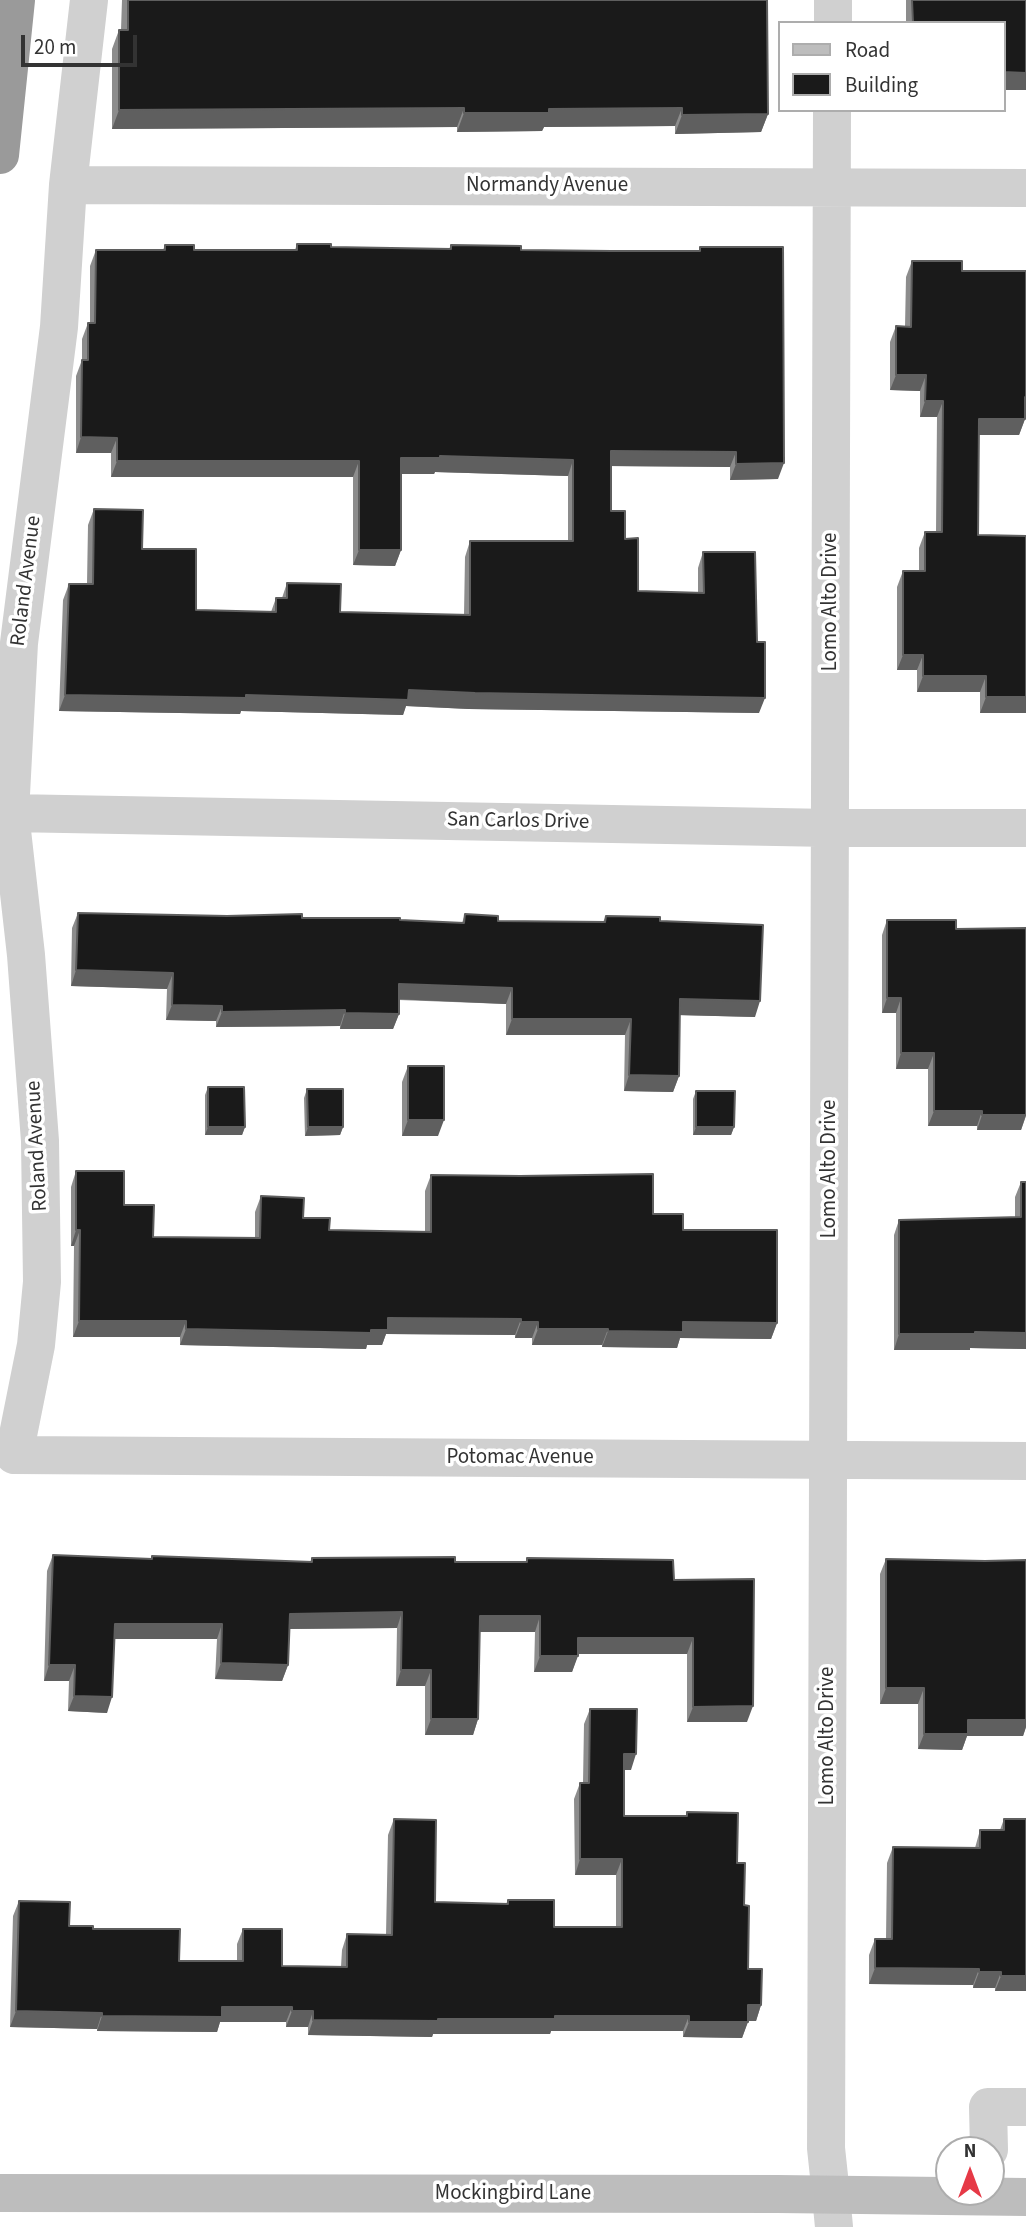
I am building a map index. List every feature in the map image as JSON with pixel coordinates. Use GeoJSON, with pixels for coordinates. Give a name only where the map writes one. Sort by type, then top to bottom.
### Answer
{"type":"FeatureCollection","features":[{"type":"Feature","properties":{"kind":"highway"},"geometry":{"type":"LineString","coordinates":[[0,156],[16,0]]}},
{"type":"Feature","properties":{"kind":"main road","name":"Mockingbird Lane"},"geometry":{"type":"LineString","coordinates":[[0,2193],[833,2211],[935,2202]]}},
{"type":"Feature","properties":{"kind":"street","name":"Roland Avenue"},"geometry":{"type":"LineString","coordinates":[[14,1455],[36,1345],[42,1282],[40,1141],[26,955],[10,813],[19,643],[59,327],[68,185],[89,0]]}},
{"type":"Feature","properties":{"kind":"street"},"geometry":{"type":"LineString","coordinates":[[833,0],[833,21]]}},
{"type":"Feature","properties":{"kind":"street","name":"Lomo Alto Drive"},"geometry":{"type":"LineString","coordinates":[[832,112],[826,2148],[833,2211]]}},
{"type":"Feature","properties":{"kind":"street","name":"Normandy Avenue"},"geometry":{"type":"LineString","coordinates":[[68,185],[1026,188]]}},
{"type":"Feature","properties":{"kind":"street","name":"San Carlos Drive"},"geometry":{"type":"LineString","coordinates":[[10,813],[831,828],[1026,828]]}},
{"type":"Feature","properties":{"kind":"street","name":"Potomac Avenue"},"geometry":{"type":"LineString","coordinates":[[14,1455],[1026,1461]]}},
{"type":"Feature","properties":{"kind":"street"},"geometry":{"type":"LineString","coordinates":[[989,2136],[988,2107],[1026,2107]]}},
{"type":"Feature","properties":{"kind":"building"},"geometry":{"type":"Polygon","coordinates":[[[128,0],[767,0],[768,114],[682,115],[682,108],[549,109],[549,113],[464,113],[464,108],[119,110],[119,30],[128,30],[128,0]]]}},
{"type":"Feature","properties":{"kind":"building"},"geometry":{"type":"Polygon","coordinates":[[[912,0],[1026,0],[1026,73],[1005,72],[1005,21],[913,21],[912,0]]]}},
{"type":"Feature","properties":{"kind":"building"},"geometry":{"type":"Polygon","coordinates":[[[297,244],[451,249],[451,245],[521,246],[521,250],[611,251],[783,247],[784,463],[736,464],[736,452],[611,451],[611,511],[625,511],[625,539],[638,538],[638,591],[704,593],[703,552],[755,552],[757,642],[765,642],[765,698],[409,690],[408,700],[246,695],[246,698],[65,695],[69,584],[93,584],[94,509],[143,510],[142,549],[196,549],[196,610],[276,612],[276,598],[287,598],[287,583],[341,584],[340,612],[470,615],[470,541],[573,541],[573,460],[440,456],[401,458],[401,550],[359,550],[359,461],[117,461],[117,438],[81,437],[82,360],[88,360],[88,323],[95,323],[96,250],[165,250],[165,245],[194,245],[194,250],[297,250],[297,244]]]}},
{"type":"Feature","properties":{"kind":"building"},"geometry":{"type":"Polygon","coordinates":[[[912,261],[962,261],[962,271],[1026,271],[1025,419],[979,419],[978,535],[1026,536],[1026,697],[986,697],[986,676],[923,676],[923,655],[903,655],[903,571],[925,571],[925,532],[942,532],[943,401],[925,401],[926,375],[896,375],[896,326],[911,327],[912,261]]]}},
{"type":"Feature","properties":{"kind":"building"},"geometry":{"type":"Polygon","coordinates":[[[78,913],[227,916],[302,914],[302,918],[400,918],[464,923],[465,914],[498,916],[498,921],[605,922],[606,916],[763,925],[760,1001],[680,999],[679,1076],[629,1075],[631,1019],[512,1019],[512,988],[399,984],[399,1014],[345,1013],[345,1010],[222,1012],[222,1006],[172,1005],[173,973],[76,970],[78,913]]]}},
{"type":"Feature","properties":{"kind":"building"},"geometry":{"type":"Polygon","coordinates":[[[887,920],[956,920],[956,929],[1026,928],[1026,1115],[934,1111],[934,1053],[901,1053],[901,998],[887,998],[887,920]]]}},
{"type":"Feature","properties":{"kind":"building"},"geometry":{"type":"Polygon","coordinates":[[[408,1066],[444,1066],[444,1120],[408,1120],[408,1066]]]}},
{"type":"Feature","properties":{"kind":"building"},"geometry":{"type":"Polygon","coordinates":[[[208,1087],[244,1087],[245,1127],[208,1127],[208,1087]]]}},
{"type":"Feature","properties":{"kind":"building"},"geometry":{"type":"Polygon","coordinates":[[[307,1089],[343,1089],[343,1127],[308,1127],[307,1089]]]}},
{"type":"Feature","properties":{"kind":"building"},"geometry":{"type":"Polygon","coordinates":[[[696,1091],[735,1091],[734,1127],[696,1127],[696,1091]]]}},
{"type":"Feature","properties":{"kind":"building"},"geometry":{"type":"Polygon","coordinates":[[[76,1171],[124,1171],[124,1205],[154,1205],[153,1237],[260,1238],[261,1196],[304,1198],[303,1218],[330,1218],[329,1230],[431,1232],[431,1175],[653,1174],[653,1214],[683,1214],[683,1230],[777,1230],[777,1323],[683,1322],[683,1332],[538,1329],[538,1322],[521,1322],[521,1319],[388,1318],[388,1330],[371,1330],[371,1333],[186,1329],[186,1321],[79,1321],[80,1230],[76,1230],[76,1171]]]}},
{"type":"Feature","properties":{"kind":"building"},"geometry":{"type":"Polygon","coordinates":[[[1021,1182],[1026,1182],[1026,1333],[899,1334],[899,1220],[1021,1217],[1021,1182]]]}},
{"type":"Feature","properties":{"kind":"building"},"geometry":{"type":"Polygon","coordinates":[[[53,1555],[312,1562],[312,1558],[455,1557],[455,1562],[527,1562],[527,1558],[673,1560],[674,1580],[754,1579],[753,1706],[693,1707],[693,1638],[578,1638],[578,1656],[540,1656],[540,1616],[480,1616],[478,1719],[431,1719],[431,1670],[401,1670],[402,1612],[290,1614],[288,1665],[221,1663],[222,1624],[115,1624],[112,1697],[74,1696],[75,1665],[49,1665],[53,1555]]]}},
{"type":"Feature","properties":{"kind":"building"},"geometry":{"type":"Polygon","coordinates":[[[886,1559],[1026,1560],[1026,1720],[968,1720],[968,1734],[924,1734],[924,1688],[886,1688],[886,1559]]]}},
{"type":"Feature","properties":{"kind":"building"},"geometry":{"type":"Polygon","coordinates":[[[590,1709],[637,1709],[636,1754],[624,1754],[624,1816],[687,1816],[687,1812],[738,1813],[737,1863],[745,1863],[744,1905],[749,1906],[748,1969],[762,1969],[761,2005],[748,2005],[748,2022],[689,2022],[689,2016],[555,2016],[555,2019],[438,2021],[313,2020],[313,2011],[292,2011],[292,2007],[222,2007],[222,2017],[102,2016],[102,2013],[16,2011],[19,1901],[70,1902],[69,1926],[93,1926],[93,1929],[180,1929],[179,1961],[243,1961],[243,1929],[282,1929],[282,1966],[347,1967],[347,1934],[392,1935],[394,1819],[436,1820],[435,1902],[508,1904],[508,1900],[554,1900],[554,1927],[622,1927],[622,1859],[580,1859],[580,1783],[589,1783],[590,1709]]]}},
{"type":"Feature","properties":{"kind":"building"},"geometry":{"type":"Polygon","coordinates":[[[1004,1819],[1026,1819],[1026,1976],[1001,1976],[1001,1972],[979,1972],[979,1969],[875,1968],[875,1939],[892,1939],[893,1847],[980,1848],[980,1830],[1004,1830],[1004,1819]]]}}]}
